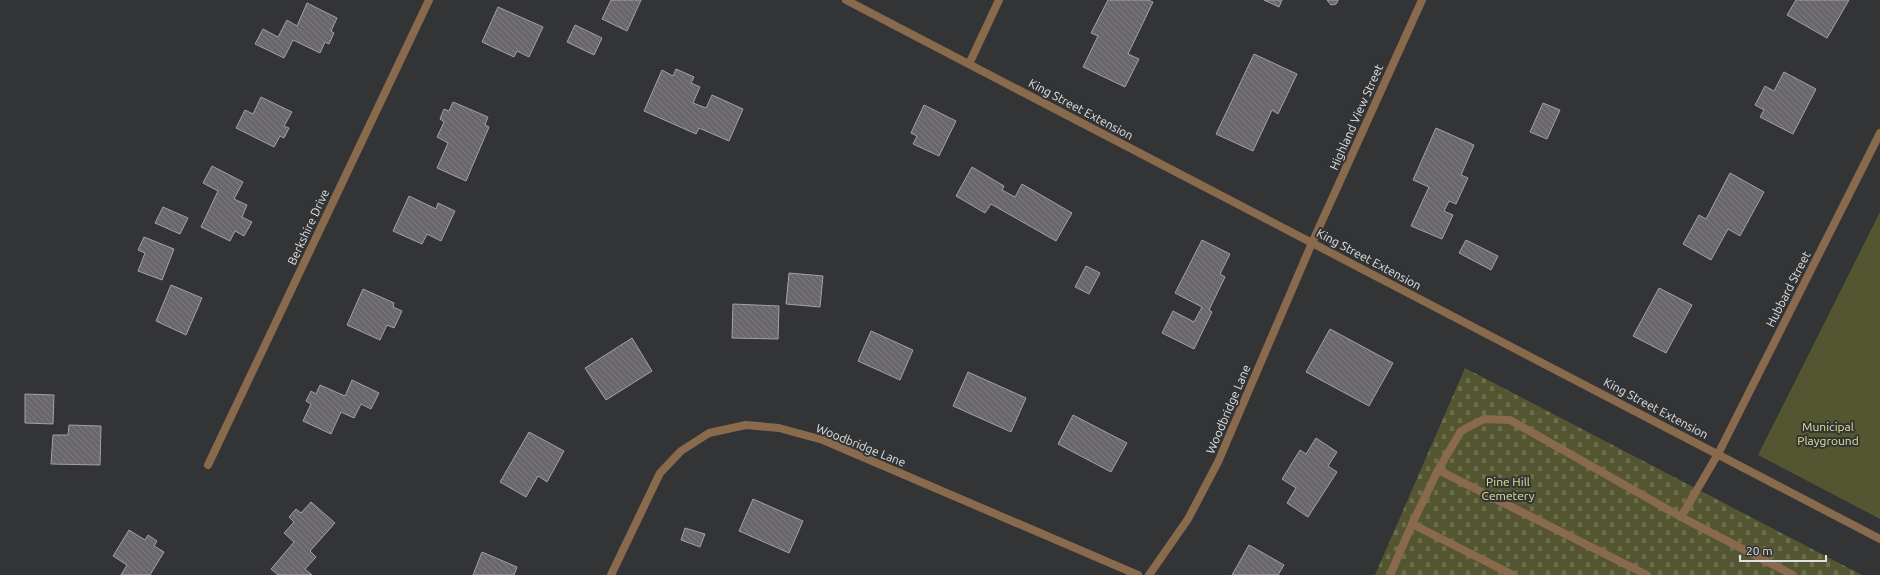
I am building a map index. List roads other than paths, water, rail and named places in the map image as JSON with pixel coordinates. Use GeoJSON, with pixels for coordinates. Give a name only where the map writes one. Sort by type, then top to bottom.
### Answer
{"type":"FeatureCollection","features":[{"type":"Feature","properties":{"kind":"street","name":"Berkshire Drive"},"geometry":{"type":"LineString","coordinates":[[208,465],[429,0]]}},
{"type":"Feature","properties":{"kind":"street","name":"King Street Extension"},"geometry":{"type":"LineString","coordinates":[[846,0],[1880,539]]}},
{"type":"Feature","properties":{"kind":"street"},"geometry":{"type":"LineString","coordinates":[[969,64],[999,0]]}},
{"type":"Feature","properties":{"kind":"street","name":"Highland View Street"},"geometry":{"type":"LineString","coordinates":[[1312,243],[1422,0]]}},
{"type":"Feature","properties":{"kind":"street","name":"Hubbard Street"},"geometry":{"type":"LineString","coordinates":[[1681,517],[1718,454],[1880,133]]}},
{"type":"Feature","properties":{"kind":"street","name":"Woodbridge Lane"},"geometry":{"type":"LineString","coordinates":[[1149,575],[1188,519],[1218,462],[1312,243]]}},
{"type":"Feature","properties":{"kind":"street"},"geometry":{"type":"LineString","coordinates":[[1391,574],[1412,524],[1438,470],[1461,431],[1484,419],[1510,420],[1681,517],[1793,575]]}},
{"type":"Feature","properties":{"kind":"street","name":"Woodbridge Lane"},"geometry":{"type":"LineString","coordinates":[[611,575],[660,473],[680,451],[708,433],[746,425],[779,428],[823,440],[1138,575]]}},
{"type":"Feature","properties":{"kind":"street"},"geometry":{"type":"LineString","coordinates":[[1438,470],[1647,575]]}},
{"type":"Feature","properties":{"kind":"street"},"geometry":{"type":"LineString","coordinates":[[1412,524],[1513,575]]}},
{"type":"Feature","properties":{"kind":"park label","name":"Municipal Playground"},"geometry":{"type":"Point","coordinates":[1828,433]}},
{"type":"Feature","properties":{"kind":"park label","name":"Pine Hill Cemetery"},"geometry":{"type":"Point","coordinates":[1508,488]}}]}
